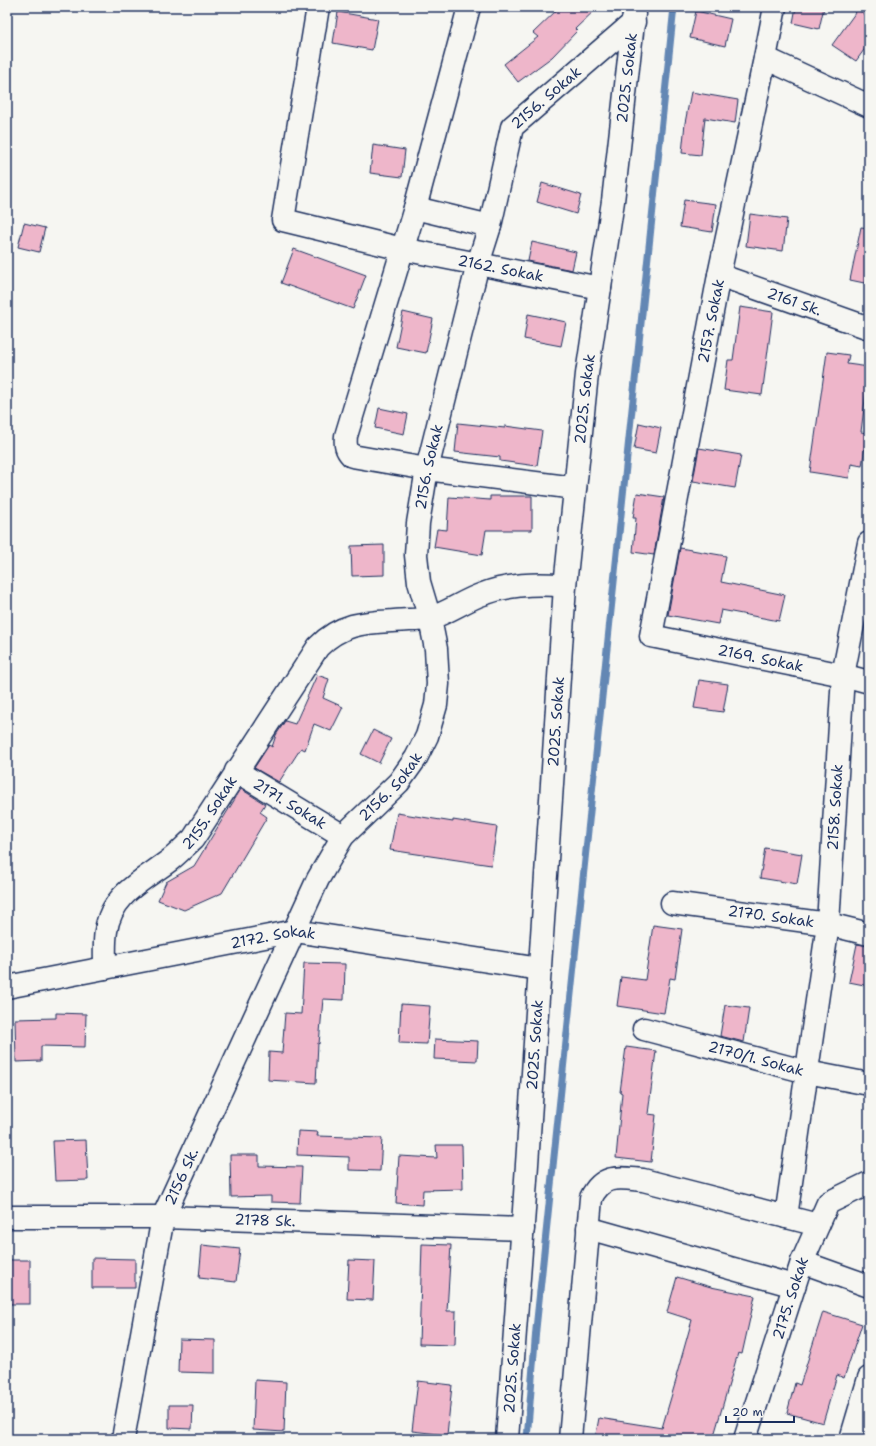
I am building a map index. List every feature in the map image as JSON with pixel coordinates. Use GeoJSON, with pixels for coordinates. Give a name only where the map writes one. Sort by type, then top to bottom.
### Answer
{"type":"FeatureCollection","features":[{"type":"Feature","properties":{"kind":"street","name":"2162. Sokak"},"geometry":{"type":"LineString","coordinates":[[318,7],[283,220],[402,249],[600,288]]}},
{"type":"Feature","properties":{"kind":"street"},"geometry":{"type":"LineString","coordinates":[[469,7],[415,208],[346,436],[345,444],[352,456],[427,469],[575,488]]}},
{"type":"Feature","properties":{"kind":"street","name":"2157. Sokak"},"geometry":{"type":"LineString","coordinates":[[651,636],[720,275],[775,7]]}},
{"type":"Feature","properties":{"kind":"street","name":"2156. Sokak"},"geometry":{"type":"LineString","coordinates":[[295,931],[318,879],[343,836],[398,782],[416,758],[427,736],[436,705],[438,684],[436,649],[430,619],[418,582],[416,554],[418,523],[427,469],[478,264],[490,226],[512,126],[634,14]]}},
{"type":"Feature","properties":{"kind":"street","name":"2025. Sokak"},"geometry":{"type":"LineString","coordinates":[[507,1439],[523,1229],[565,586],[587,374],[613,201],[634,14]]}},
{"type":"Feature","properties":{"kind":"street"},"geometry":{"type":"LineString","coordinates":[[765,58],[869,106]]}},
{"type":"Feature","properties":{"kind":"street"},"geometry":{"type":"LineString","coordinates":[[415,208],[490,226]]}},
{"type":"Feature","properties":{"kind":"street","name":"2161 Sk."},"geometry":{"type":"LineString","coordinates":[[720,275],[869,328]]}},
{"type":"Feature","properties":{"kind":"street","name":"2158. Sokak"},"geometry":{"type":"LineString","coordinates":[[786,1217],[828,924],[843,675],[869,543]]}},
{"type":"Feature","properties":{"kind":"street"},"geometry":{"type":"LineString","coordinates":[[430,619],[483,594],[503,588],[530,584],[565,586]]}},
{"type":"Feature","properties":{"kind":"street","name":"2155. Sokak"},"geometry":{"type":"LineString","coordinates":[[105,968],[106,930],[110,916],[117,903],[134,884],[169,861],[193,839],[236,771],[318,647],[325,639],[334,632],[355,624],[430,619]]}},
{"type":"Feature","properties":{"kind":"street","name":"2169. Sokak"},"geometry":{"type":"LineString","coordinates":[[651,636],[843,675],[869,682]]}},
{"type":"Feature","properties":{"kind":"street","name":"2171. Sokak"},"geometry":{"type":"LineString","coordinates":[[236,771],[343,836]]}},
{"type":"Feature","properties":{"kind":"street","name":"2170. Sokak"},"geometry":{"type":"LineString","coordinates":[[672,903],[828,924],[869,934]]}},
{"type":"Feature","properties":{"kind":"street","name":"2172. Sokak"},"geometry":{"type":"LineString","coordinates":[[7,987],[295,931],[540,969]]}},
{"type":"Feature","properties":{"kind":"street","name":"2156 Sk."},"geometry":{"type":"LineString","coordinates":[[123,1439],[164,1218],[295,931]]}},
{"type":"Feature","properties":{"kind":"street","name":"2170/1. Sokak"},"geometry":{"type":"LineString","coordinates":[[644,1029],[807,1072],[869,1084]]}},
{"type":"Feature","properties":{"kind":"street"},"geometry":{"type":"LineString","coordinates":[[570,1439],[591,1198],[595,1189],[602,1183],[614,1178],[643,1180],[818,1225]]}},
{"type":"Feature","properties":{"kind":"street","name":"2175. Sokak"},"geometry":{"type":"LineString","coordinates":[[744,1439],[802,1262],[828,1203],[869,1183]]}},
{"type":"Feature","properties":{"kind":"street","name":"2178 Sk."},"geometry":{"type":"LineString","coordinates":[[7,1217],[164,1218],[523,1229]]}},
{"type":"Feature","properties":{"kind":"street"},"geometry":{"type":"LineString","coordinates":[[588,1228],[794,1286]]}},
{"type":"Feature","properties":{"kind":"street"},"geometry":{"type":"LineString","coordinates":[[802,1262],[869,1286]]}},
{"type":"Feature","properties":{"kind":"street"},"geometry":{"type":"LineString","coordinates":[[851,1439],[869,1378]]}},
{"type":"Feature","properties":{"kind":"building"},"geometry":{"type":"Polygon","coordinates":[[[560,7],[598,7],[575,29],[577,31],[552,57],[518,82],[504,64],[538,37],[533,33],[560,7]]]}},
{"type":"Feature","properties":{"kind":"building"},"geometry":{"type":"Polygon","coordinates":[[[796,7],[824,7],[819,29],[793,23],[796,7]]]}},
{"type":"Feature","properties":{"kind":"building"},"geometry":{"type":"Polygon","coordinates":[[[858,9],[869,18],[869,43],[856,61],[832,45],[858,9]]]}},
{"type":"Feature","properties":{"kind":"building"},"geometry":{"type":"Polygon","coordinates":[[[696,11],[731,19],[725,46],[690,38],[696,11]]]}},
{"type":"Feature","properties":{"kind":"building"},"geometry":{"type":"Polygon","coordinates":[[[338,12],[378,19],[372,50],[333,43],[338,12]]]}},
{"type":"Feature","properties":{"kind":"building"},"geometry":{"type":"Polygon","coordinates":[[[691,92],[738,100],[735,123],[705,118],[701,155],[682,153],[685,123],[691,92]]]}},
{"type":"Feature","properties":{"kind":"building"},"geometry":{"type":"Polygon","coordinates":[[[373,145],[405,150],[402,177],[370,173],[373,145]]]}},
{"type":"Feature","properties":{"kind":"building"},"geometry":{"type":"Polygon","coordinates":[[[542,183],[581,195],[576,214],[537,202],[542,183]]]}},
{"type":"Feature","properties":{"kind":"building"},"geometry":{"type":"Polygon","coordinates":[[[684,200],[716,204],[712,232],[680,227],[684,200]]]}},
{"type":"Feature","properties":{"kind":"building"},"geometry":{"type":"Polygon","coordinates":[[[750,214],[787,219],[783,251],[746,246],[750,214]]]}},
{"type":"Feature","properties":{"kind":"building"},"geometry":{"type":"Polygon","coordinates":[[[24,223],[45,228],[39,252],[18,247],[24,223]]]}},
{"type":"Feature","properties":{"kind":"building"},"geometry":{"type":"Polygon","coordinates":[[[861,227],[869,228],[869,284],[850,280],[861,227]]]}},
{"type":"Feature","properties":{"kind":"building"},"geometry":{"type":"Polygon","coordinates":[[[532,242],[576,252],[572,270],[528,261],[532,242]]]}},
{"type":"Feature","properties":{"kind":"building"},"geometry":{"type":"Polygon","coordinates":[[[294,249],[366,275],[353,309],[281,283],[294,249]]]}},
{"type":"Feature","properties":{"kind":"building"},"geometry":{"type":"Polygon","coordinates":[[[740,307],[773,312],[762,395],[724,390],[728,360],[733,360],[740,307]]]}},
{"type":"Feature","properties":{"kind":"building"},"geometry":{"type":"Polygon","coordinates":[[[403,312],[433,319],[426,353],[396,347],[403,312]]]}},
{"type":"Feature","properties":{"kind":"building"},"geometry":{"type":"Polygon","coordinates":[[[528,314],[566,322],[561,346],[524,339],[528,314]]]}},
{"type":"Feature","properties":{"kind":"building"},"geometry":{"type":"Polygon","coordinates":[[[827,352],[849,355],[847,364],[869,367],[861,432],[867,433],[862,466],[851,464],[849,478],[810,472],[827,352]]]}},
{"type":"Feature","properties":{"kind":"building"},"geometry":{"type":"Polygon","coordinates":[[[379,408],[408,414],[404,434],[375,428],[379,408]]]}},
{"type":"Feature","properties":{"kind":"building"},"geometry":{"type":"Polygon","coordinates":[[[458,423],[505,428],[505,426],[542,431],[537,466],[500,461],[500,457],[455,452],[458,423]]]}},
{"type":"Feature","properties":{"kind":"building"},"geometry":{"type":"Polygon","coordinates":[[[639,423],[661,428],[656,453],[634,449],[639,423]]]}},
{"type":"Feature","properties":{"kind":"building"},"geometry":{"type":"Polygon","coordinates":[[[699,448],[741,455],[735,488],[693,481],[699,448]]]}},
{"type":"Feature","properties":{"kind":"building"},"geometry":{"type":"Polygon","coordinates":[[[637,493],[664,497],[654,555],[633,552],[636,518],[633,518],[637,493]]]}},
{"type":"Feature","properties":{"kind":"building"},"geometry":{"type":"Polygon","coordinates":[[[490,496],[532,496],[532,530],[486,530],[482,555],[434,547],[437,529],[447,530],[449,497],[490,500],[490,496]]]}},
{"type":"Feature","properties":{"kind":"building"},"geometry":{"type":"Polygon","coordinates":[[[384,545],[384,575],[352,576],[351,546],[384,545]]]}},
{"type":"Feature","properties":{"kind":"building"},"geometry":{"type":"Polygon","coordinates":[[[680,548],[726,556],[721,582],[785,595],[779,621],[721,610],[718,624],[668,615],[680,548]]]}},
{"type":"Feature","properties":{"kind":"building"},"geometry":{"type":"Polygon","coordinates":[[[317,675],[329,679],[323,698],[343,707],[331,731],[314,724],[305,750],[301,748],[279,782],[254,768],[269,745],[272,747],[276,735],[285,721],[295,724],[317,675]]]}},
{"type":"Feature","properties":{"kind":"building"},"geometry":{"type":"Polygon","coordinates":[[[699,680],[728,684],[723,712],[694,708],[699,680]]]}},
{"type":"Feature","properties":{"kind":"building"},"geometry":{"type":"Polygon","coordinates":[[[373,730],[391,739],[379,763],[361,754],[373,730]]]}},
{"type":"Feature","properties":{"kind":"building"},"geometry":{"type":"Polygon","coordinates":[[[241,789],[265,804],[260,812],[267,817],[222,893],[184,910],[158,900],[166,882],[194,866],[241,789]]]}},
{"type":"Feature","properties":{"kind":"building"},"geometry":{"type":"Polygon","coordinates":[[[397,813],[497,827],[491,865],[390,850],[397,813]]]}},
{"type":"Feature","properties":{"kind":"building"},"geometry":{"type":"Polygon","coordinates":[[[765,848],[802,854],[797,884],[760,878],[765,848]]]}},
{"type":"Feature","properties":{"kind":"building"},"geometry":{"type":"Polygon","coordinates":[[[653,925],[682,929],[675,979],[670,978],[664,1013],[617,1006],[621,977],[645,980],[653,925]]]}},
{"type":"Feature","properties":{"kind":"building"},"geometry":{"type":"Polygon","coordinates":[[[857,944],[869,946],[869,986],[849,982],[857,944]]]}},
{"type":"Feature","properties":{"kind":"building"},"geometry":{"type":"Polygon","coordinates":[[[304,963],[345,964],[344,1000],[323,999],[319,1044],[318,1043],[316,1083],[268,1080],[269,1052],[282,1053],[285,1013],[301,1014],[304,963]]]}},
{"type":"Feature","properties":{"kind":"building"},"geometry":{"type":"Polygon","coordinates":[[[401,1004],[430,1006],[427,1044],[399,1043],[401,1004]]]}},
{"type":"Feature","properties":{"kind":"building"},"geometry":{"type":"Polygon","coordinates":[[[725,1005],[749,1008],[744,1042],[720,1036],[725,1005]]]}},
{"type":"Feature","properties":{"kind":"building"},"geometry":{"type":"Polygon","coordinates":[[[56,1013],[86,1014],[85,1047],[41,1046],[41,1061],[16,1062],[15,1019],[56,1018],[56,1013]]]}},
{"type":"Feature","properties":{"kind":"building"},"geometry":{"type":"Polygon","coordinates":[[[435,1039],[478,1041],[477,1061],[434,1059],[435,1039]]]}},
{"type":"Feature","properties":{"kind":"building"},"geometry":{"type":"Polygon","coordinates":[[[626,1047],[656,1051],[648,1114],[656,1115],[651,1162],[616,1158],[622,1093],[620,1092],[626,1047]]]}},
{"type":"Feature","properties":{"kind":"building"},"geometry":{"type":"Polygon","coordinates":[[[298,1131],[318,1132],[317,1136],[382,1138],[380,1171],[349,1170],[349,1157],[297,1155],[298,1131]]]}},
{"type":"Feature","properties":{"kind":"building"},"geometry":{"type":"Polygon","coordinates":[[[86,1140],[88,1180],[55,1181],[53,1141],[86,1140]]]}},
{"type":"Feature","properties":{"kind":"building"},"geometry":{"type":"Polygon","coordinates":[[[436,1145],[462,1145],[463,1189],[423,1190],[422,1205],[396,1203],[399,1156],[437,1158],[436,1145]]]}},
{"type":"Feature","properties":{"kind":"building"},"geometry":{"type":"Polygon","coordinates":[[[230,1155],[259,1155],[259,1166],[302,1167],[300,1203],[271,1202],[271,1196],[231,1197],[230,1155]]]}},
{"type":"Feature","properties":{"kind":"building"},"geometry":{"type":"Polygon","coordinates":[[[422,1244],[451,1245],[447,1311],[456,1311],[455,1345],[419,1344],[422,1244]]]}},
{"type":"Feature","properties":{"kind":"building"},"geometry":{"type":"Polygon","coordinates":[[[202,1245],[240,1249],[236,1282],[199,1278],[202,1245]]]}},
{"type":"Feature","properties":{"kind":"building"},"geometry":{"type":"Polygon","coordinates":[[[92,1258],[135,1259],[135,1288],[92,1288],[92,1258]]]}},
{"type":"Feature","properties":{"kind":"building"},"geometry":{"type":"Polygon","coordinates":[[[7,1260],[30,1260],[30,1304],[7,1304],[7,1260]]]}},
{"type":"Feature","properties":{"kind":"building"},"geometry":{"type":"Polygon","coordinates":[[[349,1260],[375,1261],[373,1300],[347,1299],[349,1260]]]}},
{"type":"Feature","properties":{"kind":"building"},"geometry":{"type":"Polygon","coordinates":[[[677,1277],[711,1287],[755,1296],[742,1354],[738,1353],[713,1439],[595,1439],[599,1418],[662,1428],[692,1320],[667,1312],[677,1277]]]}},
{"type":"Feature","properties":{"kind":"building"},"geometry":{"type":"Polygon","coordinates":[[[823,1312],[862,1324],[844,1378],[837,1375],[823,1423],[787,1413],[795,1383],[800,1385],[823,1312]]]}},
{"type":"Feature","properties":{"kind":"building"},"geometry":{"type":"Polygon","coordinates":[[[179,1339],[215,1340],[215,1373],[178,1372],[179,1339]]]}},
{"type":"Feature","properties":{"kind":"building"},"geometry":{"type":"Polygon","coordinates":[[[255,1380],[286,1382],[284,1432],[253,1430],[255,1380]]]}},
{"type":"Feature","properties":{"kind":"building"},"geometry":{"type":"Polygon","coordinates":[[[418,1381],[452,1385],[447,1435],[412,1431],[418,1381]]]}},
{"type":"Feature","properties":{"kind":"building"},"geometry":{"type":"Polygon","coordinates":[[[169,1405],[193,1405],[192,1429],[169,1428],[169,1405]]]}},
{"type":"Feature","properties":{"kind":"waterway"},"geometry":{"type":"LineString","coordinates":[[527,1439],[536,1329],[674,7]]}}]}
